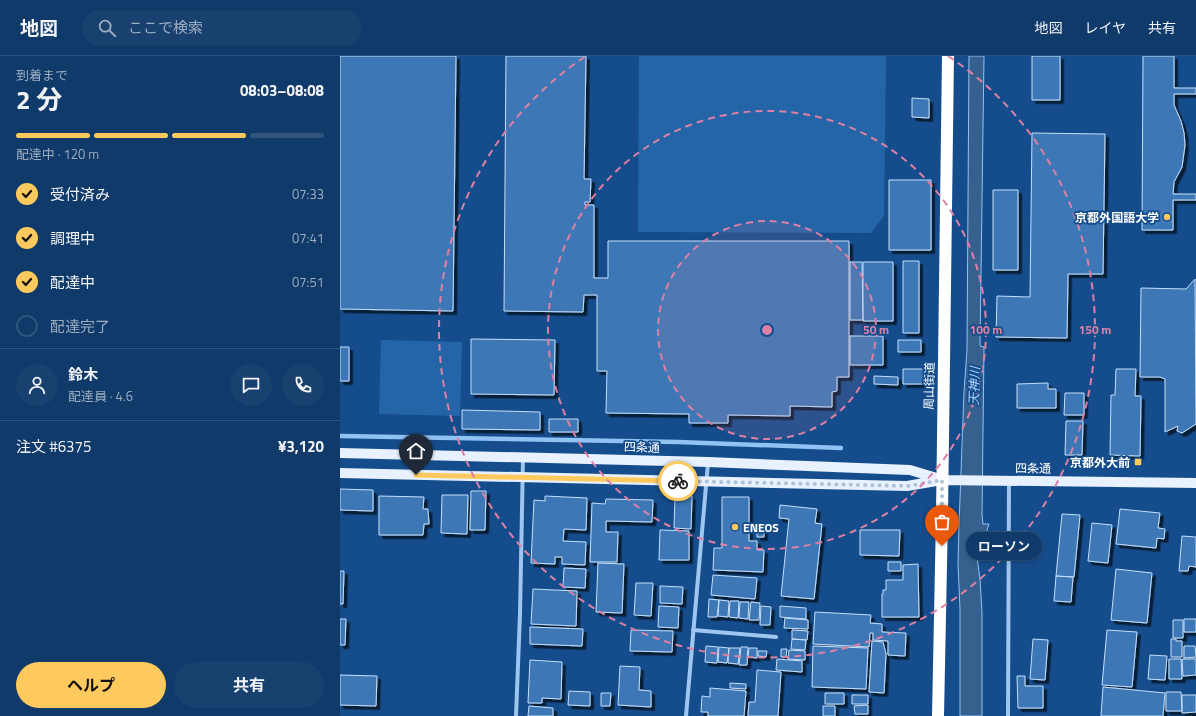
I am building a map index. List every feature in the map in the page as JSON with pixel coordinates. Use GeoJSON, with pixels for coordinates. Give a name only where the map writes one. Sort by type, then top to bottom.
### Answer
{"type":"FeatureCollection","features":[{"type":"Feature","properties":{"kind":"highway","name":"周山街道"},"geometry":{"type":"LineString","coordinates":[[938,716],[948,56]]}},
{"type":"Feature","properties":{"kind":"main road","name":"四条通"},"geometry":{"type":"LineString","coordinates":[[340,453],[708,462],[910,470],[942,480]]}},
{"type":"Feature","properties":{"kind":"main road","name":"四条通"},"geometry":{"type":"LineString","coordinates":[[340,473],[909,486],[942,480],[1196,483]]}},
{"type":"Feature","properties":{"kind":"street"},"geometry":{"type":"LineString","coordinates":[[516,716],[520,614],[523,457]]}},
{"type":"Feature","properties":{"kind":"street"},"geometry":{"type":"LineString","coordinates":[[686,716],[708,462]]}},
{"type":"Feature","properties":{"kind":"street"},"geometry":{"type":"LineString","coordinates":[[1008,716],[1009,480]]}},
{"type":"Feature","properties":{"kind":"street"},"geometry":{"type":"LineString","coordinates":[[693,630],[776,637]]}},
{"type":"Feature","properties":{"kind":"shaded area"},"geometry":{"type":"Polygon","coordinates":[[[639,56],[886,56],[884,216],[871,233],[638,232],[639,56]]]}},
{"type":"Feature","properties":{"kind":"shaded area"},"geometry":{"type":"Polygon","coordinates":[[[381,340],[462,342],[460,416],[379,414],[381,340]]]}},
{"type":"Feature","properties":{"kind":"water","name":"天神川"},"geometry":{"type":"Polygon","coordinates":[[[969,56],[984,56],[980,346],[984,347],[982,515],[983,524],[989,524],[986,533],[976,550],[980,579],[982,613],[982,716],[960,716],[960,609],[958,564],[964,392],[967,350],[969,56]]]}},
{"type":"Feature","properties":{"kind":"building"},"geometry":{"type":"Polygon","coordinates":[[[340,56],[456,56],[453,311],[340,309],[340,56]]]}},
{"type":"Feature","properties":{"kind":"building"},"geometry":{"type":"Polygon","coordinates":[[[506,56],[586,56],[584,179],[591,179],[590,202],[585,202],[585,205],[594,205],[594,278],[608,278],[608,241],[849,241],[849,377],[837,377],[837,391],[832,392],[832,407],[790,406],[790,416],[728,415],[728,423],[689,423],[689,414],[606,413],[607,371],[597,371],[597,295],[584,295],[583,312],[504,311],[506,56]]]}},
{"type":"Feature","properties":{"kind":"building"},"geometry":{"type":"Polygon","coordinates":[[[1032,56],[1060,56],[1060,100],[1032,100],[1032,56]]]}},
{"type":"Feature","properties":{"kind":"building"},"geometry":{"type":"Polygon","coordinates":[[[1143,56],[1174,56],[1174,88],[1196,88],[1196,94],[1174,94],[1174,105],[1181,121],[1185,145],[1182,167],[1174,182],[1173,194],[1196,194],[1196,200],[1173,200],[1173,230],[1142,230],[1143,56]]]}},
{"type":"Feature","properties":{"kind":"building"},"geometry":{"type":"Polygon","coordinates":[[[912,98],[929,99],[929,118],[912,117],[912,98]]]}},
{"type":"Feature","properties":{"kind":"building"},"geometry":{"type":"Polygon","coordinates":[[[1032,133],[1105,134],[1103,274],[1068,274],[1067,338],[996,337],[997,296],[1030,297],[1032,133]]]}},
{"type":"Feature","properties":{"kind":"building"},"geometry":{"type":"Polygon","coordinates":[[[889,180],[931,180],[931,250],[889,250],[889,180]]]}},
{"type":"Feature","properties":{"kind":"building"},"geometry":{"type":"Polygon","coordinates":[[[993,190],[1018,190],[1018,270],[993,270],[993,190]]]}},
{"type":"Feature","properties":{"kind":"building"},"geometry":{"type":"Polygon","coordinates":[[[903,261],[919,261],[919,333],[903,333],[903,261]]]}},
{"type":"Feature","properties":{"kind":"building"},"geometry":{"type":"Polygon","coordinates":[[[850,262],[862,262],[863,320],[850,320],[850,262]]]}},
{"type":"Feature","properties":{"kind":"building"},"geometry":{"type":"Polygon","coordinates":[[[863,262],[893,262],[893,321],[863,321],[863,262]]]}},
{"type":"Feature","properties":{"kind":"building"},"geometry":{"type":"Polygon","coordinates":[[[1195,279],[1196,424],[1182,433],[1177,431],[1178,426],[1165,432],[1165,379],[1160,377],[1140,377],[1141,288],[1186,289],[1195,279]]]}},
{"type":"Feature","properties":{"kind":"building"},"geometry":{"type":"Polygon","coordinates":[[[850,336],[883,336],[883,365],[850,365],[850,336]]]}},
{"type":"Feature","properties":{"kind":"building"},"geometry":{"type":"Polygon","coordinates":[[[471,339],[555,340],[554,395],[471,394],[471,339]]]}},
{"type":"Feature","properties":{"kind":"building"},"geometry":{"type":"Polygon","coordinates":[[[898,340],[921,340],[921,352],[898,352],[898,340]]]}},
{"type":"Feature","properties":{"kind":"building"},"geometry":{"type":"Polygon","coordinates":[[[340,347],[349,347],[349,381],[340,381],[340,347]]]}},
{"type":"Feature","properties":{"kind":"building"},"geometry":{"type":"Polygon","coordinates":[[[903,369],[926,369],[926,384],[903,384],[903,369]]]}},
{"type":"Feature","properties":{"kind":"building"},"geometry":{"type":"Polygon","coordinates":[[[1116,369],[1136,369],[1135,396],[1141,396],[1140,456],[1110,455],[1111,395],[1115,395],[1116,369]]]}},
{"type":"Feature","properties":{"kind":"building"},"geometry":{"type":"Polygon","coordinates":[[[874,376],[898,377],[898,385],[874,384],[874,376]]]}},
{"type":"Feature","properties":{"kind":"building"},"geometry":{"type":"Polygon","coordinates":[[[1048,383],[1048,389],[1056,389],[1056,408],[1017,408],[1017,384],[1048,383]]]}},
{"type":"Feature","properties":{"kind":"building"},"geometry":{"type":"Polygon","coordinates":[[[1065,393],[1084,393],[1084,415],[1064,415],[1065,393]]]}},
{"type":"Feature","properties":{"kind":"building"},"geometry":{"type":"Polygon","coordinates":[[[462,410],[540,412],[540,430],[462,429],[462,410]]]}},
{"type":"Feature","properties":{"kind":"building"},"geometry":{"type":"Polygon","coordinates":[[[549,419],[578,419],[578,432],[549,432],[549,419]]]}},
{"type":"Feature","properties":{"kind":"building"},"geometry":{"type":"Polygon","coordinates":[[[1066,421],[1083,421],[1082,455],[1065,455],[1066,421]]]}},
{"type":"Feature","properties":{"kind":"building"},"geometry":{"type":"Polygon","coordinates":[[[340,489],[373,490],[373,511],[340,510],[340,489]]]}},
{"type":"Feature","properties":{"kind":"building"},"geometry":{"type":"Polygon","coordinates":[[[471,491],[486,491],[485,530],[470,530],[471,491]]]}},
{"type":"Feature","properties":{"kind":"building"},"geometry":{"type":"Polygon","coordinates":[[[442,495],[468,495],[467,534],[441,533],[442,495]]]}},
{"type":"Feature","properties":{"kind":"building"},"geometry":{"type":"Polygon","coordinates":[[[379,496],[424,497],[423,509],[428,509],[429,524],[424,524],[423,535],[379,535],[379,496]]]}},
{"type":"Feature","properties":{"kind":"building"},"geometry":{"type":"Polygon","coordinates":[[[545,496],[587,498],[586,530],[564,529],[563,541],[586,542],[585,565],[562,564],[562,557],[555,557],[555,564],[531,563],[534,500],[545,501],[545,496]]]}},
{"type":"Feature","properties":{"kind":"building"},"geometry":{"type":"Polygon","coordinates":[[[675,496],[692,496],[691,529],[674,528],[675,496]]]}},
{"type":"Feature","properties":{"kind":"building"},"geometry":{"type":"Polygon","coordinates":[[[722,497],[749,497],[749,541],[757,541],[757,550],[764,550],[763,572],[713,570],[714,548],[722,548],[722,497]]]}},
{"type":"Feature","properties":{"kind":"building"},"geometry":{"type":"Polygon","coordinates":[[[606,499],[653,500],[652,522],[606,521],[606,532],[618,532],[617,562],[590,562],[592,503],[605,504],[606,499]]]}},
{"type":"Feature","properties":{"kind":"building"},"geometry":{"type":"Polygon","coordinates":[[[780,505],[817,509],[815,523],[822,524],[814,599],[781,596],[789,519],[779,518],[780,505]]]}},
{"type":"Feature","properties":{"kind":"building"},"geometry":{"type":"Polygon","coordinates":[[[1120,509],[1160,513],[1158,528],[1165,529],[1164,539],[1157,538],[1156,548],[1116,544],[1120,509]]]}},
{"type":"Feature","properties":{"kind":"building"},"geometry":{"type":"Polygon","coordinates":[[[1062,514],[1080,515],[1074,577],[1056,576],[1062,514]]]}},
{"type":"Feature","properties":{"kind":"building"},"geometry":{"type":"Polygon","coordinates":[[[1092,523],[1112,525],[1108,563],[1088,561],[1092,523]]]}},
{"type":"Feature","properties":{"kind":"building"},"geometry":{"type":"Polygon","coordinates":[[[757,528],[764,528],[764,537],[757,537],[757,528]]]}},
{"type":"Feature","properties":{"kind":"building"},"geometry":{"type":"Polygon","coordinates":[[[660,530],[689,531],[689,560],[659,560],[660,530]]]}},
{"type":"Feature","properties":{"kind":"building"},"geometry":{"type":"Polygon","coordinates":[[[860,530],[900,530],[899,556],[860,555],[860,530]]]}},
{"type":"Feature","properties":{"kind":"building"},"geometry":{"type":"Polygon","coordinates":[[[1182,536],[1196,537],[1196,567],[1189,566],[1188,571],[1179,571],[1182,536]]]}},
{"type":"Feature","properties":{"kind":"building"},"geometry":{"type":"Polygon","coordinates":[[[888,562],[901,562],[901,571],[888,571],[888,562]]]}},
{"type":"Feature","properties":{"kind":"building"},"geometry":{"type":"Polygon","coordinates":[[[598,563],[624,564],[622,613],[596,612],[598,563]]]}},
{"type":"Feature","properties":{"kind":"building"},"geometry":{"type":"Polygon","coordinates":[[[918,564],[919,617],[882,617],[882,594],[883,590],[886,590],[886,580],[903,580],[903,565],[918,564]]]}},
{"type":"Feature","properties":{"kind":"building"},"geometry":{"type":"Polygon","coordinates":[[[564,568],[586,569],[585,588],[563,587],[564,568]]]}},
{"type":"Feature","properties":{"kind":"building"},"geometry":{"type":"Polygon","coordinates":[[[1116,569],[1152,573],[1147,623],[1111,620],[1116,569]]]}},
{"type":"Feature","properties":{"kind":"building"},"geometry":{"type":"Polygon","coordinates":[[[340,571],[344,571],[343,604],[340,604],[340,571]]]}},
{"type":"Feature","properties":{"kind":"building"},"geometry":{"type":"Polygon","coordinates":[[[713,575],[757,578],[755,599],[711,595],[713,575]]]}},
{"type":"Feature","properties":{"kind":"building"},"geometry":{"type":"Polygon","coordinates":[[[1056,576],[1073,577],[1071,602],[1054,601],[1056,576]]]}},
{"type":"Feature","properties":{"kind":"building"},"geometry":{"type":"Polygon","coordinates":[[[636,583],[653,583],[651,616],[634,615],[636,583]]]}},
{"type":"Feature","properties":{"kind":"building"},"geometry":{"type":"Polygon","coordinates":[[[660,586],[683,587],[682,604],[660,603],[660,586]]]}},
{"type":"Feature","properties":{"kind":"building"},"geometry":{"type":"Polygon","coordinates":[[[533,589],[577,591],[576,626],[531,624],[533,589]]]}},
{"type":"Feature","properties":{"kind":"building"},"geometry":{"type":"Polygon","coordinates":[[[709,599],[719,600],[717,617],[708,617],[709,599]]]}},
{"type":"Feature","properties":{"kind":"building"},"geometry":{"type":"Polygon","coordinates":[[[719,600],[729,601],[728,617],[718,616],[719,600]]]}},
{"type":"Feature","properties":{"kind":"building"},"geometry":{"type":"Polygon","coordinates":[[[730,601],[739,601],[738,618],[729,617],[730,601]]]}},
{"type":"Feature","properties":{"kind":"building"},"geometry":{"type":"Polygon","coordinates":[[[740,602],[749,602],[748,619],[739,618],[740,602]]]}},
{"type":"Feature","properties":{"kind":"building"},"geometry":{"type":"Polygon","coordinates":[[[751,602],[760,603],[759,620],[749,620],[751,602]]]}},
{"type":"Feature","properties":{"kind":"building"},"geometry":{"type":"Polygon","coordinates":[[[659,606],[679,607],[678,628],[658,627],[659,606]]]}},
{"type":"Feature","properties":{"kind":"building"},"geometry":{"type":"Polygon","coordinates":[[[761,606],[771,607],[770,625],[760,625],[761,606]]]}},
{"type":"Feature","properties":{"kind":"building"},"geometry":{"type":"Polygon","coordinates":[[[780,606],[806,608],[806,619],[780,617],[780,606]]]}},
{"type":"Feature","properties":{"kind":"building"},"geometry":{"type":"Polygon","coordinates":[[[815,612],[871,615],[870,623],[882,624],[882,632],[906,633],[905,656],[888,655],[888,641],[873,640],[873,633],[870,633],[869,647],[813,644],[815,612]]]}},
{"type":"Feature","properties":{"kind":"building"},"geometry":{"type":"Polygon","coordinates":[[[785,618],[808,620],[808,629],[784,628],[785,618]]]}},
{"type":"Feature","properties":{"kind":"building"},"geometry":{"type":"Polygon","coordinates":[[[340,619],[346,619],[345,645],[340,645],[340,619]]]}},
{"type":"Feature","properties":{"kind":"building"},"geometry":{"type":"Polygon","coordinates":[[[1184,619],[1196,619],[1196,632],[1184,632],[1184,619]]]}},
{"type":"Feature","properties":{"kind":"building"},"geometry":{"type":"Polygon","coordinates":[[[1173,620],[1183,620],[1183,638],[1173,638],[1173,620]]]}},
{"type":"Feature","properties":{"kind":"building"},"geometry":{"type":"Polygon","coordinates":[[[530,627],[583,629],[582,646],[530,644],[530,627]]]}},
{"type":"Feature","properties":{"kind":"building"},"geometry":{"type":"Polygon","coordinates":[[[631,630],[673,631],[672,652],[630,651],[631,630]]]}},
{"type":"Feature","properties":{"kind":"building"},"geometry":{"type":"Polygon","coordinates":[[[792,630],[808,631],[807,640],[792,639],[792,630]]]}},
{"type":"Feature","properties":{"kind":"building"},"geometry":{"type":"Polygon","coordinates":[[[1107,630],[1137,632],[1132,687],[1102,685],[1107,630]]]}},
{"type":"Feature","properties":{"kind":"building"},"geometry":{"type":"Polygon","coordinates":[[[792,639],[806,640],[805,650],[791,649],[792,639]]]}},
{"type":"Feature","properties":{"kind":"building"},"geometry":{"type":"Polygon","coordinates":[[[1033,639],[1048,640],[1045,680],[1030,679],[1033,639]]]}},
{"type":"Feature","properties":{"kind":"building"},"geometry":{"type":"Polygon","coordinates":[[[1171,639],[1182,641],[1182,657],[1171,657],[1171,639]]]}},
{"type":"Feature","properties":{"kind":"building"},"geometry":{"type":"Polygon","coordinates":[[[872,641],[883,642],[886,654],[884,693],[869,692],[872,641]]]}},
{"type":"Feature","properties":{"kind":"building"},"geometry":{"type":"Polygon","coordinates":[[[706,646],[718,647],[717,663],[705,662],[706,646]]]}},
{"type":"Feature","properties":{"kind":"building"},"geometry":{"type":"Polygon","coordinates":[[[813,646],[868,648],[866,689],[812,687],[813,646]]]}},
{"type":"Feature","properties":{"kind":"building"},"geometry":{"type":"Polygon","coordinates":[[[1184,646],[1195,646],[1196,657],[1184,658],[1184,646]]]}},
{"type":"Feature","properties":{"kind":"building"},"geometry":{"type":"Polygon","coordinates":[[[719,647],[729,648],[727,663],[718,662],[719,647]]]}},
{"type":"Feature","properties":{"kind":"building"},"geometry":{"type":"Polygon","coordinates":[[[741,647],[748,647],[747,665],[739,665],[741,647]]]}},
{"type":"Feature","properties":{"kind":"building"},"geometry":{"type":"Polygon","coordinates":[[[729,648],[740,648],[738,664],[728,663],[729,648]]]}},
{"type":"Feature","properties":{"kind":"building"},"geometry":{"type":"Polygon","coordinates":[[[749,648],[757,648],[757,658],[748,657],[749,648]]]}},
{"type":"Feature","properties":{"kind":"building"},"geometry":{"type":"Polygon","coordinates":[[[781,649],[787,649],[786,657],[781,657],[781,649]]]}},
{"type":"Feature","properties":{"kind":"building"},"geometry":{"type":"Polygon","coordinates":[[[789,650],[805,651],[805,660],[788,659],[789,650]]]}},
{"type":"Feature","properties":{"kind":"building"},"geometry":{"type":"Polygon","coordinates":[[[758,651],[767,651],[766,657],[758,656],[758,651]]]}},
{"type":"Feature","properties":{"kind":"building"},"geometry":{"type":"Polygon","coordinates":[[[1150,655],[1167,656],[1165,680],[1148,679],[1150,655]]]}},
{"type":"Feature","properties":{"kind":"building"},"geometry":{"type":"Polygon","coordinates":[[[777,659],[802,661],[802,672],[776,670],[777,659]]]}},
{"type":"Feature","properties":{"kind":"building"},"geometry":{"type":"Polygon","coordinates":[[[1169,659],[1181,659],[1182,679],[1169,679],[1169,659]]]}},
{"type":"Feature","properties":{"kind":"building"},"geometry":{"type":"Polygon","coordinates":[[[1182,659],[1196,659],[1196,675],[1183,676],[1182,659]]]}},
{"type":"Feature","properties":{"kind":"building"},"geometry":{"type":"Polygon","coordinates":[[[530,660],[562,662],[561,699],[542,698],[542,703],[528,703],[530,660]]]}},
{"type":"Feature","properties":{"kind":"building"},"geometry":{"type":"Polygon","coordinates":[[[620,666],[640,667],[639,690],[651,691],[651,707],[618,705],[620,666]]]}},
{"type":"Feature","properties":{"kind":"building"},"geometry":{"type":"Polygon","coordinates":[[[757,670],[781,672],[778,716],[748,716],[749,702],[755,702],[757,670]]]}},
{"type":"Feature","properties":{"kind":"building"},"geometry":{"type":"Polygon","coordinates":[[[340,675],[377,676],[376,706],[340,705],[340,675]]]}},
{"type":"Feature","properties":{"kind":"building"},"geometry":{"type":"Polygon","coordinates":[[[1017,676],[1025,676],[1025,686],[1043,686],[1043,708],[1018,708],[1017,676]]]}},
{"type":"Feature","properties":{"kind":"building"},"geometry":{"type":"Polygon","coordinates":[[[730,683],[746,684],[746,689],[730,688],[730,683]]]}},
{"type":"Feature","properties":{"kind":"building"},"geometry":{"type":"Polygon","coordinates":[[[1103,687],[1165,693],[1163,716],[1101,716],[1103,687]]]}},
{"type":"Feature","properties":{"kind":"building"},"geometry":{"type":"Polygon","coordinates":[[[710,688],[746,691],[744,716],[708,716],[708,712],[701,712],[702,696],[710,697],[710,688]]]}},
{"type":"Feature","properties":{"kind":"building"},"geometry":{"type":"Polygon","coordinates":[[[569,691],[590,692],[590,706],[568,705],[569,691]]]}},
{"type":"Feature","properties":{"kind":"building"},"geometry":{"type":"Polygon","coordinates":[[[1166,692],[1181,692],[1182,711],[1166,711],[1166,692]]]}},
{"type":"Feature","properties":{"kind":"building"},"geometry":{"type":"Polygon","coordinates":[[[601,693],[611,693],[610,706],[601,706],[601,693]]]}},
{"type":"Feature","properties":{"kind":"building"},"geometry":{"type":"Polygon","coordinates":[[[825,693],[844,693],[844,704],[825,704],[825,693]]]}},
{"type":"Feature","properties":{"kind":"building"},"geometry":{"type":"Polygon","coordinates":[[[852,695],[868,695],[868,704],[852,704],[852,695]]]}},
{"type":"Feature","properties":{"kind":"building"},"geometry":{"type":"Polygon","coordinates":[[[1182,695],[1196,695],[1196,712],[1182,713],[1182,695]]]}},
{"type":"Feature","properties":{"kind":"building"},"geometry":{"type":"Polygon","coordinates":[[[868,705],[868,714],[855,714],[854,706],[868,705]]]}},
{"type":"Feature","properties":{"kind":"building"},"geometry":{"type":"Polygon","coordinates":[[[529,706],[553,708],[553,716],[528,716],[529,706]]]}},
{"type":"Feature","properties":{"kind":"building"},"geometry":{"type":"Polygon","coordinates":[[[823,706],[835,706],[835,716],[823,716],[823,706]]]}},
{"type":"Feature","properties":{"kind":"waterway"},"geometry":{"type":"LineString","coordinates":[[340,436],[678,442],[841,448]]}},
{"type":"Feature","properties":{"kind":"way so far"},"geometry":{"type":"LineString","coordinates":[[678,481],[909,486],[942,480],[942,546]]}},
{"type":"Feature","properties":{"kind":"place","name":"京都外国語大学"},"geometry":{"type":"Point","coordinates":[1167,217]}},
{"type":"Feature","properties":{"kind":"place","name":"京都外大前"},"geometry":{"type":"Point","coordinates":[1138,462]}},
{"type":"Feature","properties":{"kind":"place","name":"ENEOS"},"geometry":{"type":"Point","coordinates":[735,527]}},
{"type":"Feature","properties":{"kind":"place","name":"ローソン"},"geometry":{"type":"Point","coordinates":[942,546]}},
{"type":"Feature","properties":{"kind":"route"},"geometry":{"type":"LineString","coordinates":[[416,475],[678,481]]}}]}
